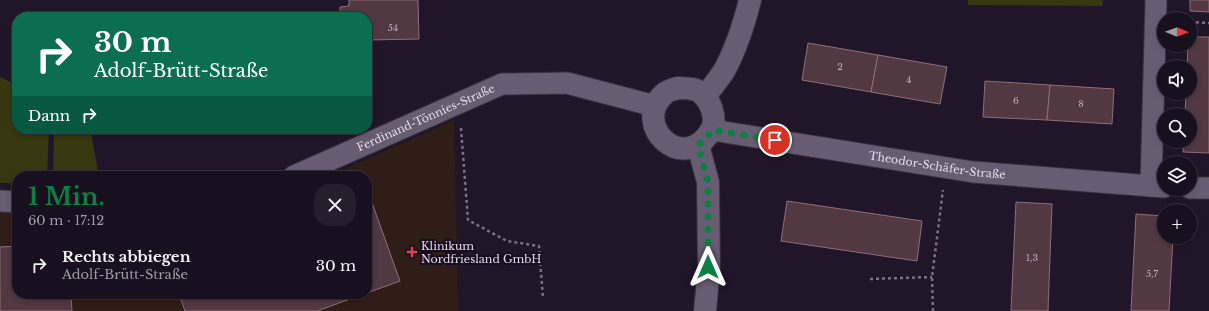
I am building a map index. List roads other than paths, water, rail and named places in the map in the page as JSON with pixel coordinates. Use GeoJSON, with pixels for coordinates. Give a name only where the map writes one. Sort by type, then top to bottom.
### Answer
{"type":"FeatureCollection","features":[{"type":"Feature","properties":{"kind":"main road"},"geometry":{"type":"LineString","coordinates":[[705,97],[723,71],[731,56],[743,27],[750,0]]}},
{"type":"Feature","properties":{"kind":"main road"},"geometry":{"type":"LineString","coordinates":[[705,138],[684,148],[670,146],[657,134],[654,119],[655,106],[665,93],[678,88],[698,90],[711,105],[713,111],[705,138],[708,182],[708,267],[705,311]]}},
{"type":"Feature","properties":{"kind":"street"},"geometry":{"type":"LineString","coordinates":[[1156,0],[1158,156]]}},
{"type":"Feature","properties":{"kind":"street","name":"Ferdinand-Tönnies-Straße"},"geometry":{"type":"LineString","coordinates":[[305,171],[502,84],[567,83],[655,106]]}},
{"type":"Feature","properties":{"kind":"street","name":"Theodor-Schäfer-Straße"},"geometry":{"type":"LineString","coordinates":[[705,138],[946,167],[974,172],[1157,187]]}},
{"type":"Feature","properties":{"kind":"street"},"geometry":{"type":"LineString","coordinates":[[1197,188],[1209,188]]}},
{"type":"Feature","properties":{"kind":"street"},"geometry":{"type":"LineString","coordinates":[[0,201],[12,202]]}},
{"type":"Feature","properties":{"kind":"place","name":"Klinikum Nordfriesland GmbH"},"geometry":{"type":"Point","coordinates":[412,252]}}]}
